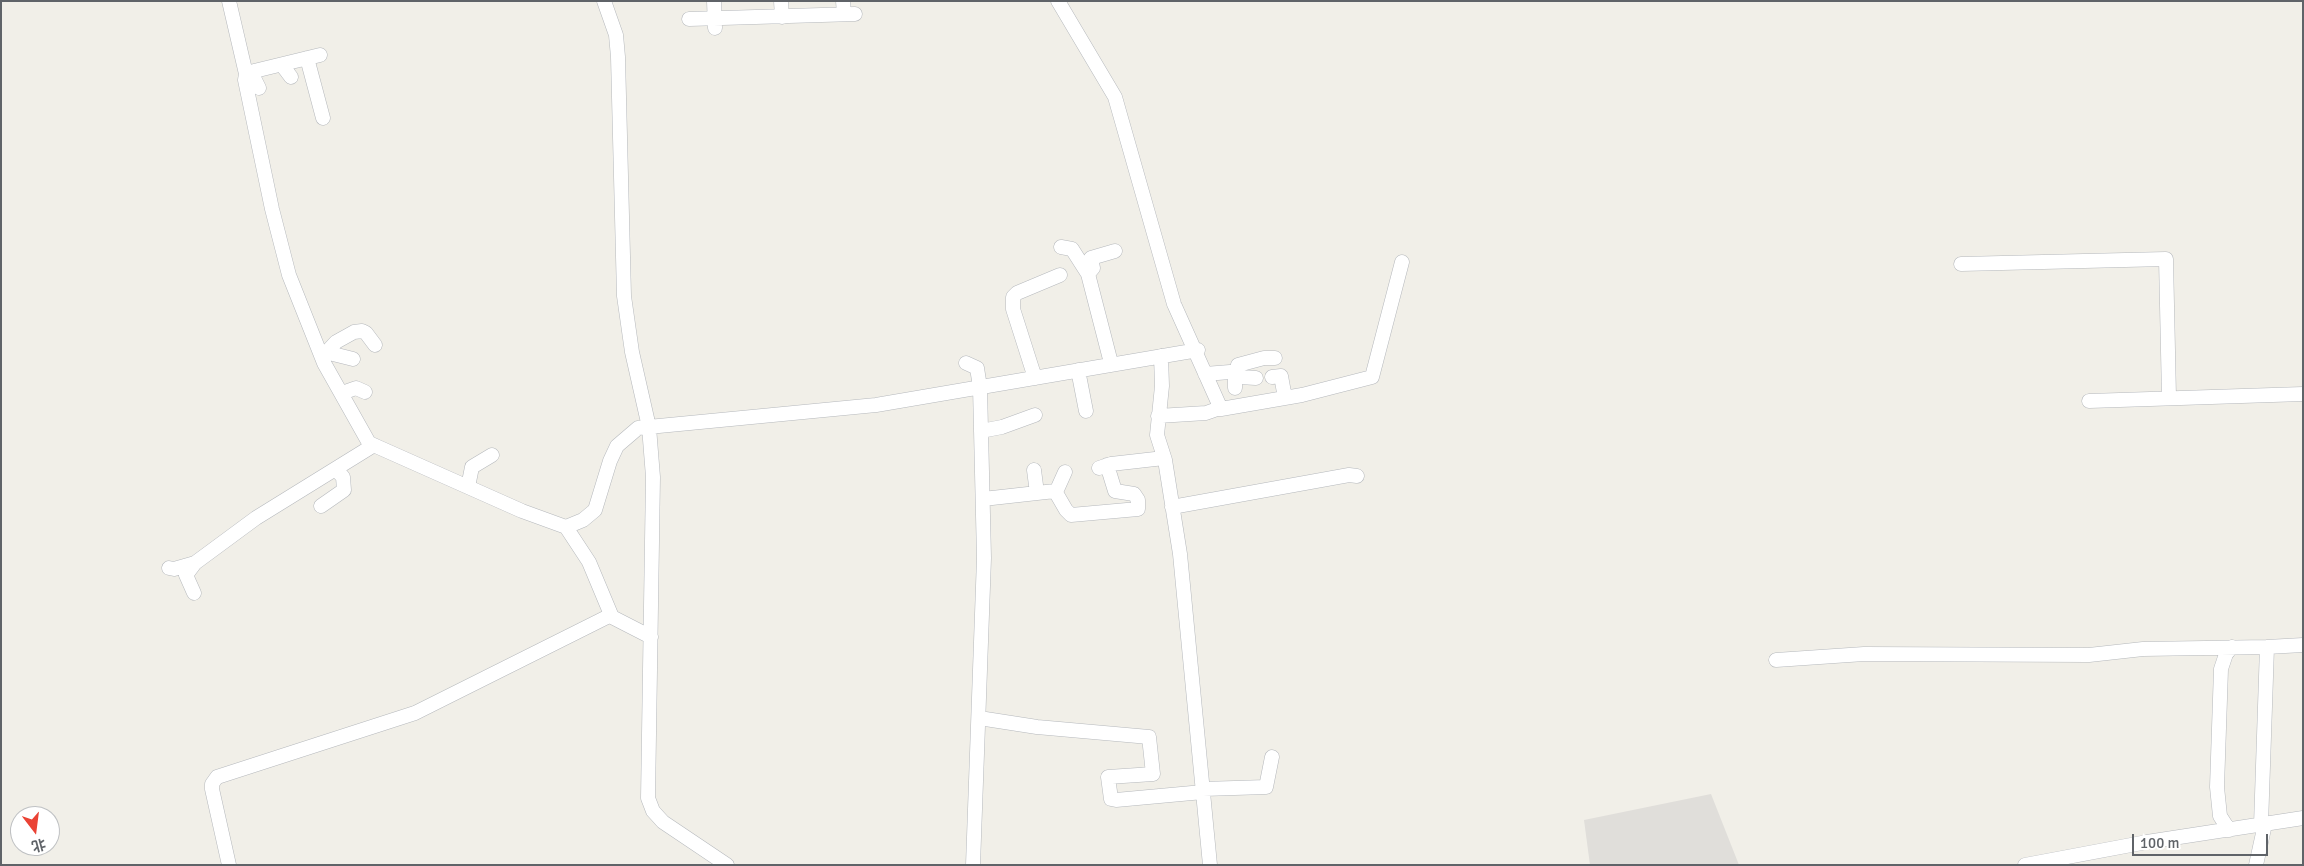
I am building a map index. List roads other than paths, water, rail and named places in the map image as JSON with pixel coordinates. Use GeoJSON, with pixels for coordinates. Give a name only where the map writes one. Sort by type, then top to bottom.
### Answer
{"type":"FeatureCollection","features":[{"type":"Feature","properties":{"kind":"street"},"geometry":{"type":"LineString","coordinates":[[229,1],[248,72],[259,88]]}},
{"type":"Feature","properties":{"kind":"street"},"geometry":{"type":"LineString","coordinates":[[604,1],[616,36],[618,57],[624,296],[632,352],[649,428],[654,495],[648,798],[653,811],[663,822],[727,865]]}},
{"type":"Feature","properties":{"kind":"street"},"geometry":{"type":"LineString","coordinates":[[714,1],[715,23]]}},
{"type":"Feature","properties":{"kind":"street"},"geometry":{"type":"LineString","coordinates":[[781,1],[782,17]]}},
{"type":"Feature","properties":{"kind":"street"},"geometry":{"type":"LineString","coordinates":[[1058,1],[1115,96],[1179,318],[1197,350],[1204,374],[1220,408],[1226,410],[1285,398],[1372,377],[1402,262]]}},
{"type":"Feature","properties":{"kind":"street"},"geometry":{"type":"LineString","coordinates":[[689,18],[715,23],[847,10]]}},
{"type":"Feature","properties":{"kind":"street"},"geometry":{"type":"LineString","coordinates":[[248,72],[313,57],[323,118]]}},
{"type":"Feature","properties":{"kind":"street"},"geometry":{"type":"LineString","coordinates":[[282,65],[291,77]]}},
{"type":"Feature","properties":{"kind":"street"},"geometry":{"type":"LineString","coordinates":[[248,72],[245,80],[272,209],[289,275],[312,337],[323,354],[369,443],[468,487],[566,527],[589,562],[611,615],[651,637]]}},
{"type":"Feature","properties":{"kind":"street"},"geometry":{"type":"LineString","coordinates":[[1061,247],[1072,250],[1088,274],[1111,363]]}},
{"type":"Feature","properties":{"kind":"street"},"geometry":{"type":"LineString","coordinates":[[1088,274],[1093,268],[1091,258],[1115,251]]}},
{"type":"Feature","properties":{"kind":"street"},"geometry":{"type":"LineString","coordinates":[[1961,264],[2166,259],[2169,397]]}},
{"type":"Feature","properties":{"kind":"street"},"geometry":{"type":"LineString","coordinates":[[1035,378],[1013,309],[1013,297],[1017,293],[1060,275]]}},
{"type":"Feature","properties":{"kind":"street"},"geometry":{"type":"LineString","coordinates":[[323,354],[336,342],[354,332],[362,331],[366,333],[375,345]]}},
{"type":"Feature","properties":{"kind":"street"},"geometry":{"type":"LineString","coordinates":[[566,527],[583,520],[595,510],[617,446],[638,428],[876,405],[1111,363],[1197,350]]}},
{"type":"Feature","properties":{"kind":"street"},"geometry":{"type":"LineString","coordinates":[[323,354],[353,359]]}},
{"type":"Feature","properties":{"kind":"street"},"geometry":{"type":"LineString","coordinates":[[1161,356],[1162,386],[1158,416],[1158,440],[1164,458],[1180,554],[1210,865]]}},
{"type":"Feature","properties":{"kind":"street"},"geometry":{"type":"LineString","coordinates":[[1235,381],[1241,363],[1264,358],[1275,358]]}},
{"type":"Feature","properties":{"kind":"street"},"geometry":{"type":"LineString","coordinates":[[966,363],[977,368],[980,387],[984,558],[973,865]]}},
{"type":"Feature","properties":{"kind":"street"},"geometry":{"type":"LineString","coordinates":[[1078,370],[1086,411]]}},
{"type":"Feature","properties":{"kind":"street"},"geometry":{"type":"LineString","coordinates":[[1204,374],[1230,372],[1235,381]]}},
{"type":"Feature","properties":{"kind":"street"},"geometry":{"type":"LineString","coordinates":[[1272,378],[1281,376],[1285,398]]}},
{"type":"Feature","properties":{"kind":"street"},"geometry":{"type":"LineString","coordinates":[[1235,381],[1244,378],[1256,378]]}},
{"type":"Feature","properties":{"kind":"street"},"geometry":{"type":"LineString","coordinates":[[342,393],[356,388],[366,392]]}},
{"type":"Feature","properties":{"kind":"street"},"geometry":{"type":"LineString","coordinates":[[2090,401],[2303,394]]}},
{"type":"Feature","properties":{"kind":"street"},"geometry":{"type":"LineString","coordinates":[[1158,416],[1205,418],[1220,408]]}},
{"type":"Feature","properties":{"kind":"street"},"geometry":{"type":"LineString","coordinates":[[982,431],[1002,427],[1035,415]]}},
{"type":"Feature","properties":{"kind":"street"},"geometry":{"type":"LineString","coordinates":[[194,593],[186,575],[195,563],[256,518],[374,445]]}},
{"type":"Feature","properties":{"kind":"street"},"geometry":{"type":"LineString","coordinates":[[468,487],[472,467],[492,455]]}},
{"type":"Feature","properties":{"kind":"street"},"geometry":{"type":"LineString","coordinates":[[1056,492],[1071,515],[1128,512],[1138,509],[1138,500],[1134,494],[1115,491],[1103,466],[1164,458]]}},
{"type":"Feature","properties":{"kind":"street"},"geometry":{"type":"LineString","coordinates":[[321,506],[344,490],[343,477],[336,470]]}},
{"type":"Feature","properties":{"kind":"street"},"geometry":{"type":"LineString","coordinates":[[1034,470],[1037,493]]}},
{"type":"Feature","properties":{"kind":"street"},"geometry":{"type":"LineString","coordinates":[[1056,492],[1065,472]]}},
{"type":"Feature","properties":{"kind":"street"},"geometry":{"type":"LineString","coordinates":[[1172,507],[1349,475],[1357,476]]}},
{"type":"Feature","properties":{"kind":"street"},"geometry":{"type":"LineString","coordinates":[[983,499],[1056,492]]}},
{"type":"Feature","properties":{"kind":"street"},"geometry":{"type":"LineString","coordinates":[[169,568],[174,569],[195,563]]}},
{"type":"Feature","properties":{"kind":"street"},"geometry":{"type":"LineString","coordinates":[[229,865],[212,789],[214,780],[217,777],[415,713],[611,615]]}},
{"type":"Feature","properties":{"kind":"street"},"geometry":{"type":"LineString","coordinates":[[1776,660],[1864,654],[2089,655],[2143,650],[2303,645]]}},
{"type":"Feature","properties":{"kind":"street"},"geometry":{"type":"LineString","coordinates":[[2229,830],[2220,816],[2217,787],[2221,669],[2226,654],[2232,647]]}},
{"type":"Feature","properties":{"kind":"street"},"geometry":{"type":"LineString","coordinates":[[2256,865],[2263,825],[2267,647]]}},
{"type":"Feature","properties":{"kind":"street"},"geometry":{"type":"LineString","coordinates":[[979,718],[1037,727],[1149,737],[1156,796]]}},
{"type":"Feature","properties":{"kind":"street"},"geometry":{"type":"LineString","coordinates":[[1153,774],[1108,777],[1111,799],[1266,787],[1272,757]]}},
{"type":"Feature","properties":{"kind":"street"},"geometry":{"type":"LineString","coordinates":[[2025,865],[2303,818]]}}]}
